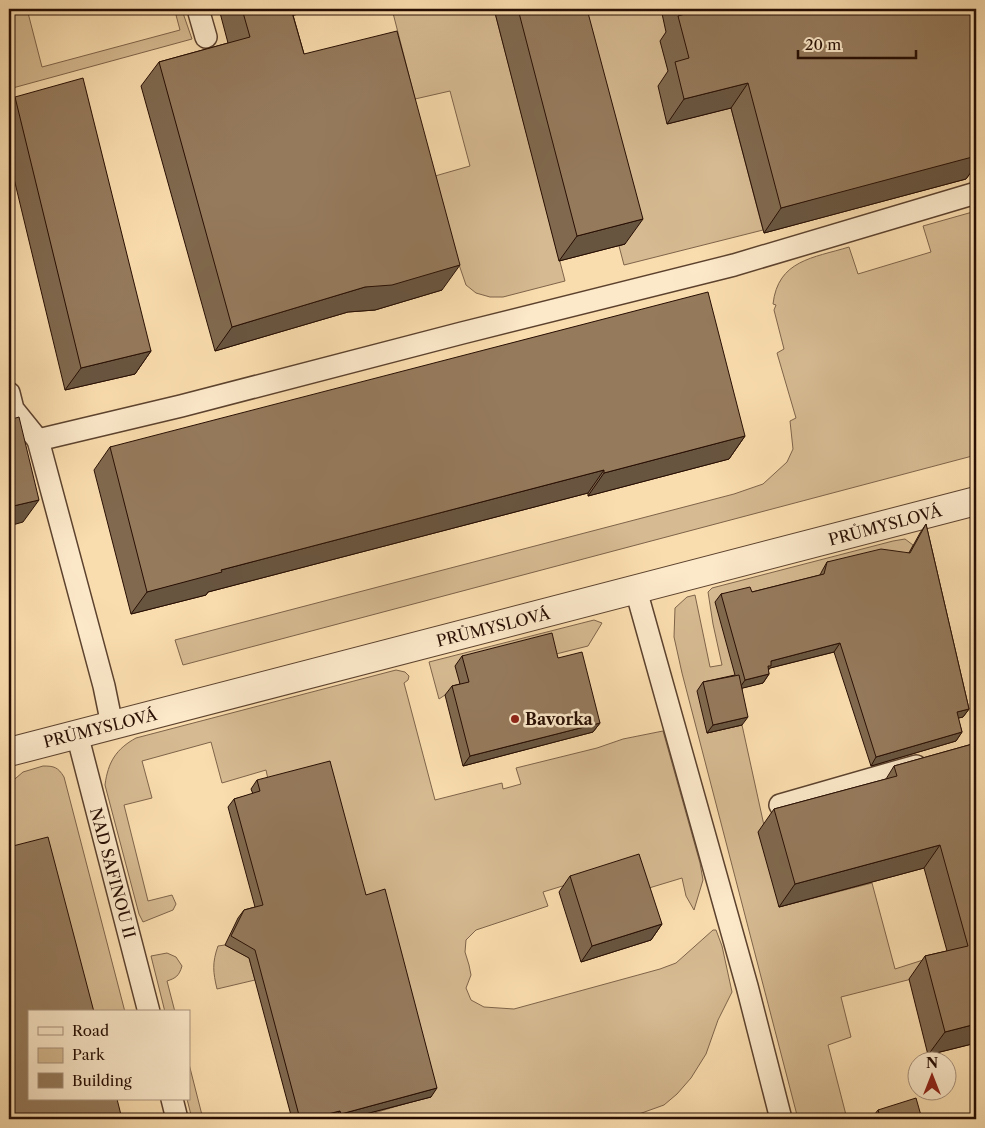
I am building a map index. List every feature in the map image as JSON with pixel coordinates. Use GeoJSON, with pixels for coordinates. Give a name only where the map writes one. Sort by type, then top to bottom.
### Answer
{"type":"FeatureCollection","features":[{"type":"Feature","properties":{"kind":"street","name":"PRŮMYSLOVÁ"},"geometry":{"type":"LineString","coordinates":[[9,752],[976,501]]}},
{"type":"Feature","properties":{"kind":"lane"},"geometry":{"type":"LineString","coordinates":[[198,9],[206,37]]}},
{"type":"Feature","properties":{"kind":"lane"},"geometry":{"type":"LineString","coordinates":[[38,440],[181,406],[734,265],[976,193]]}},
{"type":"Feature","properties":{"kind":"lane"},"geometry":{"type":"LineString","coordinates":[[9,393],[13,409],[38,440],[104,686],[112,725]]}},
{"type":"Feature","properties":{"kind":"lane"},"geometry":{"type":"LineString","coordinates":[[636,590],[747,986],[781,1119]]}},
{"type":"Feature","properties":{"kind":"lane","name":"NAD SAFINOU II"},"geometry":{"type":"LineString","coordinates":[[78,734],[148,1010]]}},
{"type":"Feature","properties":{"kind":"lane"},"geometry":{"type":"LineString","coordinates":[[780,805],[939,759]]}},
{"type":"Feature","properties":{"kind":"lane"},"geometry":{"type":"LineString","coordinates":[[172,1100],[177,1119]]}},
{"type":"Feature","properties":{"kind":"green space"},"geometry":{"type":"Polygon","coordinates":[[[9,9],[27,9],[42,67],[180,30],[176,15],[183,13],[192,39],[9,89],[9,9]]]}},
{"type":"Feature","properties":{"kind":"green space"},"geometry":{"type":"Polygon","coordinates":[[[409,9],[494,9],[565,281],[503,297],[490,297],[476,293],[466,285],[455,253],[435,176],[470,166],[450,91],[415,99],[393,13],[409,9]]]}},
{"type":"Feature","properties":{"kind":"green space"},"geometry":{"type":"Polygon","coordinates":[[[563,9],[705,9],[763,230],[624,265],[619,246],[625,244],[563,9]]]}},
{"type":"Feature","properties":{"kind":"green space"},"geometry":{"type":"Polygon","coordinates":[[[976,211],[976,455],[183,665],[175,640],[734,494],[763,484],[787,462],[793,449],[790,421],[796,418],[777,353],[784,349],[774,310],[776,305],[773,304],[776,289],[782,278],[799,263],[849,247],[858,274],[931,252],[923,226],[976,211]]]}},
{"type":"Feature","properties":{"kind":"green space"},"geometry":{"type":"Polygon","coordinates":[[[905,539],[913,545],[906,558],[818,582],[737,681],[707,733],[742,725],[765,830],[779,907],[872,883],[895,969],[976,943],[943,971],[841,997],[851,1037],[828,1045],[846,1115],[832,1119],[798,1119],[682,673],[674,637],[675,608],[687,597],[695,595],[710,667],[722,665],[708,592],[712,588],[905,539]]]}},
{"type":"Feature","properties":{"kind":"green space"},"geometry":{"type":"Polygon","coordinates":[[[594,620],[602,623],[588,646],[548,656],[463,693],[445,695],[439,699],[429,662],[594,620]]]}},
{"type":"Feature","properties":{"kind":"green space"},"geometry":{"type":"Polygon","coordinates":[[[396,670],[405,672],[409,676],[408,680],[404,683],[435,800],[502,783],[503,789],[521,784],[516,768],[597,748],[623,739],[663,731],[700,863],[703,880],[694,910],[686,896],[682,878],[649,888],[641,862],[543,892],[548,906],[476,930],[466,940],[465,952],[471,975],[466,988],[471,1000],[484,1007],[514,1009],[676,963],[713,930],[716,930],[722,946],[732,992],[718,1020],[706,1054],[691,1078],[664,1105],[625,1119],[467,1119],[465,1115],[456,1117],[456,1119],[354,1119],[431,1096],[360,904],[269,784],[266,770],[222,783],[211,742],[142,761],[152,798],[124,805],[148,901],[172,895],[176,904],[173,910],[143,922],[139,914],[105,785],[111,763],[123,747],[136,738],[396,670]]]}},
{"type":"Feature","properties":{"kind":"green space"},"geometry":{"type":"Polygon","coordinates":[[[43,766],[50,766],[60,771],[64,777],[124,1010],[80,1010],[15,859],[9,839],[9,784],[23,772],[43,766]]]}},
{"type":"Feature","properties":{"kind":"green space"},"geometry":{"type":"Polygon","coordinates":[[[225,945],[249,958],[255,980],[217,989],[214,963],[218,946],[225,945]]]}},
{"type":"Feature","properties":{"kind":"green space"},"geometry":{"type":"Polygon","coordinates":[[[167,953],[176,957],[182,966],[177,976],[167,981],[174,1010],[164,1010],[151,956],[167,953]]]}},
{"type":"Feature","properties":{"kind":"green space"},"geometry":{"type":"Polygon","coordinates":[[[190,1068],[203,1119],[192,1119],[187,1100],[190,1100],[190,1068]]]}},
{"type":"Feature","properties":{"kind":"building"},"geometry":{"type":"Polygon","coordinates":[[[242,9],[291,9],[304,54],[397,31],[460,265],[392,285],[365,287],[232,327],[159,62],[250,37],[242,9]]]}},
{"type":"Feature","properties":{"kind":"building"},"geometry":{"type":"Polygon","coordinates":[[[518,9],[587,9],[643,219],[577,236],[518,9]]]}},
{"type":"Feature","properties":{"kind":"building"},"geometry":{"type":"Polygon","coordinates":[[[684,9],[976,9],[976,156],[781,208],[748,83],[684,99],[675,62],[689,58],[678,16],[685,14],[684,9]]]}},
{"type":"Feature","properties":{"kind":"building"},"geometry":{"type":"Polygon","coordinates":[[[83,78],[151,351],[81,368],[15,97],[83,78]]]}},
{"type":"Feature","properties":{"kind":"building"},"geometry":{"type":"Polygon","coordinates":[[[708,292],[745,436],[604,473],[604,470],[221,570],[222,572],[147,592],[110,447],[708,292]]]}},
{"type":"Feature","properties":{"kind":"building"},"geometry":{"type":"Polygon","coordinates":[[[19,417],[39,500],[9,507],[9,420],[19,417]]]}},
{"type":"Feature","properties":{"kind":"building"},"geometry":{"type":"Polygon","coordinates":[[[926,524],[969,709],[957,712],[962,732],[876,757],[840,643],[771,661],[771,666],[768,666],[769,674],[745,680],[721,594],[750,587],[752,592],[824,574],[827,562],[881,549],[910,553],[926,524]]]}},
{"type":"Feature","properties":{"kind":"building"},"geometry":{"type":"Polygon","coordinates":[[[552,633],[558,658],[582,652],[600,723],[470,756],[452,686],[469,682],[462,656],[552,633]]]}},
{"type":"Feature","properties":{"kind":"building"},"geometry":{"type":"Polygon","coordinates":[[[739,675],[748,717],[713,725],[703,682],[739,675]]]}},
{"type":"Feature","properties":{"kind":"building"},"geometry":{"type":"Polygon","coordinates":[[[976,743],[976,1024],[945,1032],[925,956],[968,946],[940,845],[795,884],[774,809],[897,776],[894,766],[976,743]]]}},
{"type":"Feature","properties":{"kind":"building"},"geometry":{"type":"Polygon","coordinates":[[[330,761],[366,895],[385,889],[437,1088],[341,1114],[340,1111],[300,1119],[255,950],[231,936],[244,910],[263,905],[234,799],[260,791],[257,780],[330,761]]]}},
{"type":"Feature","properties":{"kind":"building"},"geometry":{"type":"Polygon","coordinates":[[[48,837],[93,1010],[28,1010],[28,1100],[117,1100],[122,1119],[9,1119],[9,847],[48,837]]]}},
{"type":"Feature","properties":{"kind":"building"},"geometry":{"type":"Polygon","coordinates":[[[639,854],[662,924],[592,946],[570,876],[639,854]]]}},
{"type":"Feature","properties":{"kind":"building"},"geometry":{"type":"Polygon","coordinates":[[[910,1100],[917,1100],[922,1119],[881,1119],[878,1110],[910,1100]]]}},
{"type":"Feature","properties":{"kind":"place","name":"Bavorka"},"geometry":{"type":"Point","coordinates":[515,719]}}]}
